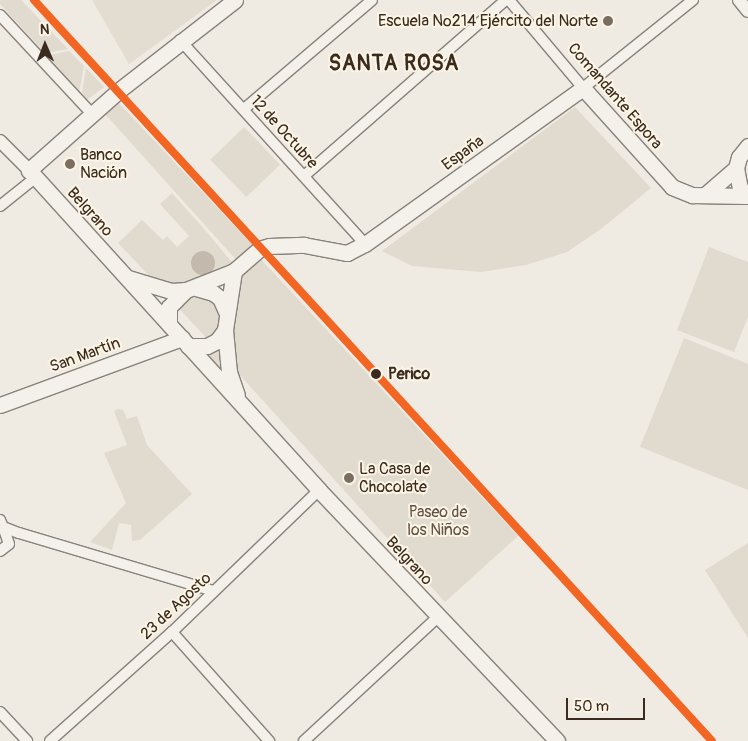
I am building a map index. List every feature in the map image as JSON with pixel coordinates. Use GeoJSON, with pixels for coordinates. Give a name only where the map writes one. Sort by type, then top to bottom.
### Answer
{"type":"FeatureCollection","features":[{"type":"Feature","properties":{"kind":"main road"},"geometry":{"type":"LineString","coordinates":[[32,174],[92,113],[180,40],[235,0]]}},
{"type":"Feature","properties":{"kind":"main road","name":"Comandante Espora"},"geometry":{"type":"LineString","coordinates":[[583,88],[672,187],[692,195],[748,196]]}},
{"type":"Feature","properties":{"kind":"main road","name":"España"},"geometry":{"type":"LineString","coordinates":[[234,271],[259,249],[269,246],[304,245],[347,253],[366,244],[583,88]]}},
{"type":"Feature","properties":{"kind":"main road"},"geometry":{"type":"LineString","coordinates":[[748,146],[739,157],[736,168],[740,188],[748,196]]}},
{"type":"Feature","properties":{"kind":"main road"},"geometry":{"type":"LineString","coordinates":[[705,195],[736,168]]}},
{"type":"Feature","properties":{"kind":"main road","name":"Belgrano"},"geometry":{"type":"LineString","coordinates":[[32,174],[319,490],[557,741]]}},
{"type":"Feature","properties":{"kind":"main road"},"geometry":{"type":"LineString","coordinates":[[169,324],[169,307],[191,289],[234,271]]}},
{"type":"Feature","properties":{"kind":"main road","name":"Belgrano"},"geometry":{"type":"LineString","coordinates":[[234,271],[225,330],[229,372],[239,401]]}},
{"type":"Feature","properties":{"kind":"main road"},"geometry":{"type":"LineString","coordinates":[[126,278],[171,291],[191,289],[213,293],[220,298],[227,314]]}},
{"type":"Feature","properties":{"kind":"main road"},"geometry":{"type":"LineString","coordinates":[[185,342],[207,346],[218,340],[225,330]]}},
{"type":"Feature","properties":{"kind":"main road","name":"San Martín"},"geometry":{"type":"LineString","coordinates":[[0,405],[185,342]]}},
{"type":"Feature","properties":{"kind":"street"},"geometry":{"type":"LineString","coordinates":[[244,109],[372,0]]}},
{"type":"Feature","properties":{"kind":"street"},"geometry":{"type":"LineString","coordinates":[[304,176],[508,0]]}},
{"type":"Feature","properties":{"kind":"street","name":"Comandante Espora"},"geometry":{"type":"LineString","coordinates":[[508,0],[583,88]]}},
{"type":"Feature","properties":{"kind":"street","name":"España"},"geometry":{"type":"LineString","coordinates":[[583,88],[693,0]]}},
{"type":"Feature","properties":{"kind":"street"},"geometry":{"type":"LineString","coordinates":[[739,0],[748,10]]}},
{"type":"Feature","properties":{"kind":"street"},"geometry":{"type":"LineString","coordinates":[[0,15],[92,113]]}},
{"type":"Feature","properties":{"kind":"street","name":"12 de Octubre"},"geometry":{"type":"LineString","coordinates":[[180,40],[366,244]]}},
{"type":"Feature","properties":{"kind":"street"},"geometry":{"type":"LineString","coordinates":[[0,142],[32,174],[0,206]]}},
{"type":"Feature","properties":{"kind":"street","name":"23 de Agosto"},"geometry":{"type":"LineString","coordinates":[[50,741],[172,632],[319,490]]}},
{"type":"Feature","properties":{"kind":"street"},"geometry":{"type":"LineString","coordinates":[[1,523],[18,533],[214,591]]}},
{"type":"Feature","properties":{"kind":"street"},"geometry":{"type":"LineString","coordinates":[[1,523],[9,544]]}},
{"type":"Feature","properties":{"kind":"street"},"geometry":{"type":"LineString","coordinates":[[0,551],[18,533]]}},
{"type":"Feature","properties":{"kind":"street"},"geometry":{"type":"LineString","coordinates":[[304,741],[438,617]]}},
{"type":"Feature","properties":{"kind":"street"},"geometry":{"type":"LineString","coordinates":[[172,632],[269,741]]}},
{"type":"Feature","properties":{"kind":"street"},"geometry":{"type":"LineString","coordinates":[[0,712],[27,741]]}},
{"type":"Feature","properties":{"kind":"shaded area"},"geometry":{"type":"Polygon","coordinates":[[[92,0],[217,0],[129,64],[92,0]]]}},
{"type":"Feature","properties":{"kind":"shaded area"},"geometry":{"type":"Polygon","coordinates":[[[203,251],[208,252],[214,258],[214,268],[208,274],[203,275],[198,274],[192,268],[191,263],[192,258],[198,252],[203,251]]]}},
{"type":"Feature","properties":{"kind":"green space"},"geometry":{"type":"Polygon","coordinates":[[[0,0],[21,0],[68,49],[45,53],[0,4],[0,0]]]}},
{"type":"Feature","properties":{"kind":"green space"},"geometry":{"type":"Polygon","coordinates":[[[69,51],[84,66],[79,93],[46,56],[69,51]]]}},
{"type":"Feature","properties":{"kind":"green space"},"geometry":{"type":"Polygon","coordinates":[[[86,68],[104,87],[87,100],[82,93],[86,68]]]}},
{"type":"Feature","properties":{"kind":"green space"},"geometry":{"type":"Polygon","coordinates":[[[118,102],[256,249],[239,263],[105,114],[118,102]]]}},
{"type":"Feature","properties":{"kind":"green space"},"geometry":{"type":"Polygon","coordinates":[[[575,107],[651,188],[601,229],[567,252],[526,265],[481,272],[412,266],[382,251],[575,107]]]}},
{"type":"Feature","properties":{"kind":"green space"},"geometry":{"type":"Polygon","coordinates":[[[244,127],[280,164],[246,197],[210,160],[244,127]]]}},
{"type":"Feature","properties":{"kind":"green space"},"geometry":{"type":"Polygon","coordinates":[[[172,193],[235,266],[196,285],[156,283],[118,243],[142,220],[163,240],[167,236],[177,247],[189,236],[160,204],[172,193]]]}},
{"type":"Feature","properties":{"kind":"green space"},"geometry":{"type":"Polygon","coordinates":[[[709,247],[748,262],[748,317],[734,352],[677,330],[709,247]]]}},
{"type":"Feature","properties":{"kind":"green space","name":"Paseo de los Niños"},"geometry":{"type":"Polygon","coordinates":[[[258,256],[518,536],[445,602],[238,373],[233,359],[232,332],[236,282],[258,256]]]}},
{"type":"Feature","properties":{"kind":"green space"},"geometry":{"type":"Polygon","coordinates":[[[188,292],[215,296],[225,321],[210,342],[174,303],[188,292]]]}},
{"type":"Feature","properties":{"kind":"green space"},"geometry":{"type":"Polygon","coordinates":[[[684,338],[748,364],[748,490],[640,447],[684,338]]]}},
{"type":"Feature","properties":{"kind":"green space"},"geometry":{"type":"Polygon","coordinates":[[[220,349],[224,380],[202,357],[220,349]]]}},
{"type":"Feature","properties":{"kind":"green space"},"geometry":{"type":"Polygon","coordinates":[[[118,409],[123,410],[127,419],[137,416],[147,445],[192,494],[140,540],[132,541],[131,525],[119,523],[112,550],[90,542],[126,503],[104,453],[127,445],[114,411],[118,409]]]}},
{"type":"Feature","properties":{"kind":"green space"},"geometry":{"type":"Polygon","coordinates":[[[748,543],[748,638],[705,570],[748,543]]]}},
{"type":"Feature","properties":{"kind":"transit line"},"geometry":{"type":"LineString","coordinates":[[34,0],[712,741]]}},
{"type":"Feature","properties":{"kind":"place","name":"Escuela Nº214 Ejército del Norte"},"geometry":{"type":"Point","coordinates":[608,21]}},
{"type":"Feature","properties":{"kind":"place","name":"Banco Nación"},"geometry":{"type":"Point","coordinates":[70,164]}},
{"type":"Feature","properties":{"kind":"place","name":"Perico"},"geometry":{"type":"Point","coordinates":[376,374]}},
{"type":"Feature","properties":{"kind":"place","name":"La Casa de Chocolate"},"geometry":{"type":"Point","coordinates":[349,478]}},
{"type":"Feature","properties":{"kind":"district","name":"SANTA ROSA"},"geometry":{"type":"Point","coordinates":[394,64]}}]}
